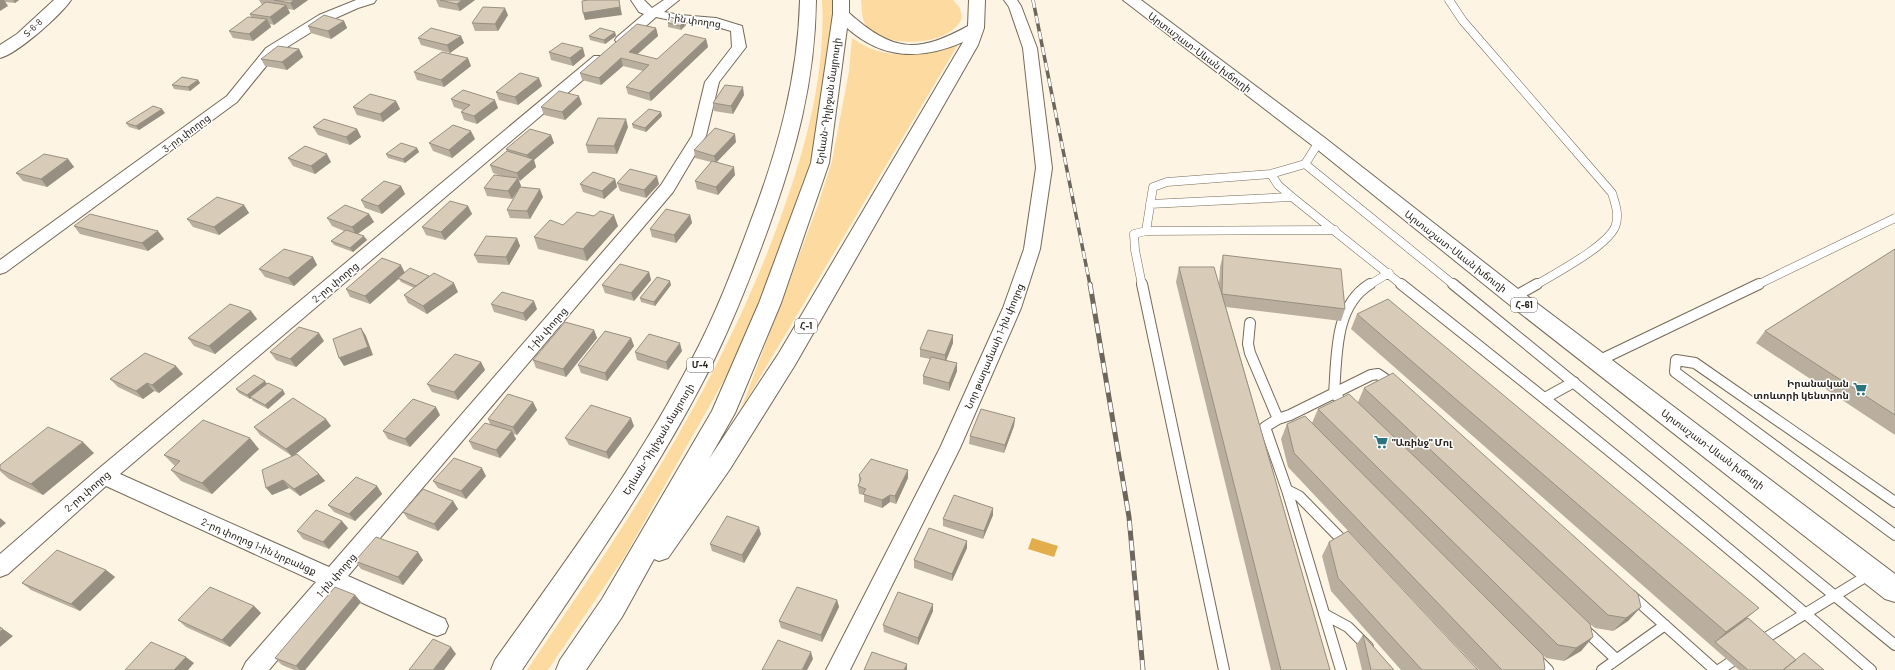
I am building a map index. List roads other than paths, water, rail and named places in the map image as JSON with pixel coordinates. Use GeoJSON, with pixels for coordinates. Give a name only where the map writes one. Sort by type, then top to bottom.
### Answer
{"type":"FeatureCollection","features":[{"type":"Feature","properties":{"kind":"main road","name":"Տ-6-8"},"geometry":{"type":"LineString","coordinates":[[0,53],[23,37],[63,0]]}},
{"type":"Feature","properties":{"kind":"main road","name":"Հ-1"},"geometry":{"type":"LineString","coordinates":[[612,608],[666,541],[721,462],[787,359],[970,45],[976,28],[977,0]]}},
{"type":"Feature","properties":{"kind":"main road","name":"Արտաշատ-Սևան խճուղի"},"geometry":{"type":"LineString","coordinates":[[1131,0],[1319,142],[1514,297],[1895,590]]}},
{"type":"Feature","properties":{"kind":"main road"},"geometry":{"type":"LineString","coordinates":[[841,5],[855,28],[878,43],[895,49],[911,50],[933,48],[953,42],[976,28]]}},
{"type":"Feature","properties":{"kind":"main road","name":"Երևան-Դիլիջան մայրուղի"},"geometry":{"type":"LineString","coordinates":[[570,670],[612,608],[723,413],[770,303],[820,163],[841,5]]}},
{"type":"Feature","properties":{"kind":"main road","name":"Երևան-Դիլիջան մայրուղի"},"geometry":{"type":"LineString","coordinates":[[505,670],[629,489],[698,369],[736,288],[780,170],[802,92],[808,11]]}},
{"type":"Feature","properties":{"kind":"street","name":"3-րդ փողոց"},"geometry":{"type":"LineString","coordinates":[[0,268],[138,169],[232,99],[271,51],[324,18],[353,5],[370,0]]}},
{"type":"Feature","properties":{"kind":"street"},"geometry":{"type":"LineString","coordinates":[[637,0],[644,9],[653,13]]}},
{"type":"Feature","properties":{"kind":"street","name":"2-րդ փողոց"},"geometry":{"type":"LineString","coordinates":[[0,567],[104,476],[653,13],[672,0]]}},
{"type":"Feature","properties":{"kind":"street","name":"Նոր թաղամասի 1-ին փողոց"},"geometry":{"type":"LineString","coordinates":[[838,670],[950,448],[1012,308],[1032,249],[1044,168],[1030,48],[1015,6],[1010,0]]}},
{"type":"Feature","properties":{"kind":"street","name":"1-ին փողոց"},"geometry":{"type":"LineString","coordinates":[[254,670],[667,188],[699,136],[712,82],[739,47],[737,29],[716,22],[680,19],[653,13]]}},
{"type":"Feature","properties":{"kind":"street","name":"2-րդ փողոց 1-ին նրբանցք"},"geometry":{"type":"LineString","coordinates":[[104,476],[437,626]]}},
{"type":"Feature","properties":{"kind":"lane"},"geometry":{"type":"LineString","coordinates":[[1449,0],[1463,21],[1612,193],[1618,211],[1615,229],[1601,243],[1514,297]]}},
{"type":"Feature","properties":{"kind":"lane"},"geometry":{"type":"LineString","coordinates":[[1146,231],[1153,187],[1167,182],[1271,174],[1305,164],[1319,142]]}},
{"type":"Feature","properties":{"kind":"lane"},"geometry":{"type":"LineString","coordinates":[[1305,164],[1836,595],[1895,645]]}},
{"type":"Feature","properties":{"kind":"lane"},"geometry":{"type":"LineString","coordinates":[[1271,174],[1278,185],[1292,197],[1544,398],[1807,614],[1871,670]]}},
{"type":"Feature","properties":{"kind":"lane"},"geometry":{"type":"LineString","coordinates":[[1150,204],[1292,197]]}},
{"type":"Feature","properties":{"kind":"lane"},"geometry":{"type":"LineString","coordinates":[[1598,361],[1895,218]]}},
{"type":"Feature","properties":{"kind":"lane"},"geometry":{"type":"LineString","coordinates":[[1224,670],[1135,250],[1134,234],[1146,231],[1335,230]]}},
{"type":"Feature","properties":{"kind":"lane"},"geometry":{"type":"LineString","coordinates":[[1334,394],[1341,334],[1346,310],[1360,291],[1389,273]]}},
{"type":"Feature","properties":{"kind":"lane"},"geometry":{"type":"LineString","coordinates":[[1250,323],[1248,344],[1250,353],[1278,419]]}},
{"type":"Feature","properties":{"kind":"lane"},"geometry":{"type":"LineString","coordinates":[[1895,502],[1696,363],[1676,360],[1674,372],[1895,535]]}},
{"type":"Feature","properties":{"kind":"lane"},"geometry":{"type":"LineString","coordinates":[[1341,670],[1287,490],[1265,432],[1266,425],[1278,419],[1293,418],[1334,394],[1371,375],[1378,374],[1385,377],[1403,393]]}},
{"type":"Feature","properties":{"kind":"lane"},"geometry":{"type":"LineString","coordinates":[[1544,398],[1574,382]]}},
{"type":"Feature","properties":{"kind":"lane"},"geometry":{"type":"LineString","coordinates":[[1334,394],[1346,405]]}},
{"type":"Feature","properties":{"kind":"lane"},"geometry":{"type":"LineString","coordinates":[[1287,490],[1299,496],[1356,554]]}},
{"type":"Feature","properties":{"kind":"lane"},"geometry":{"type":"LineString","coordinates":[[1764,640],[1873,572]]}},
{"type":"Feature","properties":{"kind":"lane"},"geometry":{"type":"LineString","coordinates":[[1623,588],[1715,670]]}},
{"type":"Feature","properties":{"kind":"lane"},"geometry":{"type":"LineString","coordinates":[[1324,614],[1337,619],[1352,629],[1379,658]]}},
{"type":"Feature","properties":{"kind":"lane"},"geometry":{"type":"LineString","coordinates":[[1576,622],[1616,659]]}},
{"type":"Feature","properties":{"kind":"lane"},"geometry":{"type":"LineString","coordinates":[[1602,670],[1665,625]]}},
{"type":"Feature","properties":{"kind":"lane"},"geometry":{"type":"LineString","coordinates":[[1526,648],[1548,670]]}},
{"type":"Feature","properties":{"kind":"lane"},"geometry":{"type":"LineString","coordinates":[[1719,670],[1730,662]]}},
{"type":"Feature","properties":{"kind":"railway"},"geometry":{"type":"LineString","coordinates":[[1033,0],[1090,285]]}},
{"type":"Feature","properties":{"kind":"railway"},"geometry":{"type":"LineString","coordinates":[[1090,284],[1129,517],[1143,670]]}},
{"type":"Feature","properties":{"kind":"place","name":"Իրանական տոևտրի կենտրոն"},"geometry":{"type":"Point","coordinates":[1860,389]}},
{"type":"Feature","properties":{"kind":"place","name":"\"Առինջ\" Մոլ"},"geometry":{"type":"Point","coordinates":[1381,442]}}]}
